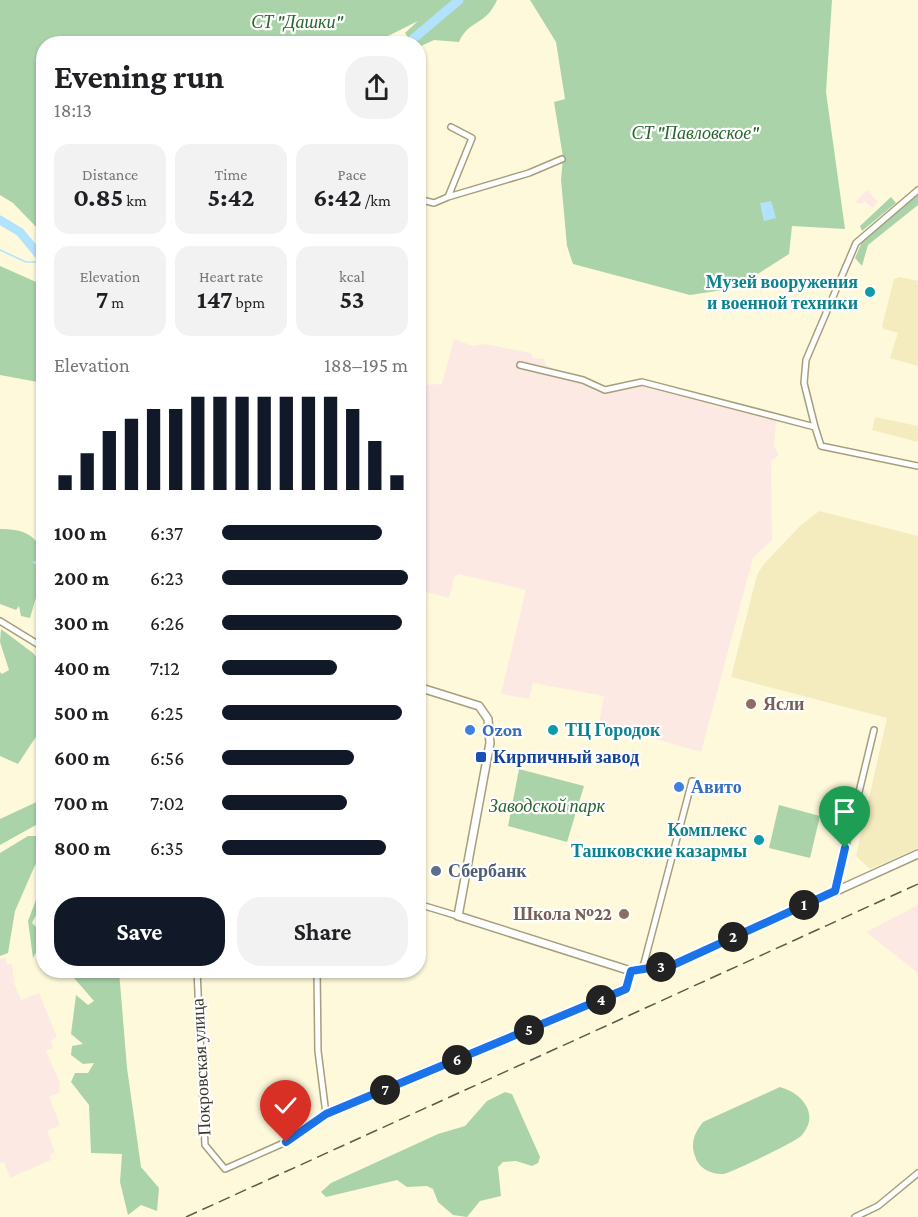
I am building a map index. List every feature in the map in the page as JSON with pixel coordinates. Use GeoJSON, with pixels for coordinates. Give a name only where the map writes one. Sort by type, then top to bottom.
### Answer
{"type":"FeatureCollection","features":[{"type":"Feature","properties":{"kind":"street"},"geometry":{"type":"LineString","coordinates":[[448,197],[472,138],[451,127]]}},
{"type":"Feature","properties":{"kind":"street"},"geometry":{"type":"LineString","coordinates":[[426,201],[434,203],[529,173],[562,159]]}},
{"type":"Feature","properties":{"kind":"street"},"geometry":{"type":"LineString","coordinates":[[918,190],[856,243],[806,360],[804,383],[821,446],[918,466]]}},
{"type":"Feature","properties":{"kind":"street"},"geometry":{"type":"LineString","coordinates":[[520,364],[583,381],[605,390],[642,382],[815,427]]}},
{"type":"Feature","properties":{"kind":"street"},"geometry":{"type":"LineString","coordinates":[[0,621],[36,643]]}},
{"type":"Feature","properties":{"kind":"street"},"geometry":{"type":"LineString","coordinates":[[426,689],[479,706],[488,719],[490,743],[458,916]]}},
{"type":"Feature","properties":{"kind":"street"},"geometry":{"type":"LineString","coordinates":[[835,891],[874,730]]}},
{"type":"Feature","properties":{"kind":"street"},"geometry":{"type":"LineString","coordinates":[[642,971],[692,781],[696,782]]}},
{"type":"Feature","properties":{"kind":"street"},"geometry":{"type":"LineString","coordinates":[[426,906],[631,971],[642,971],[675,964],[918,854]]}},
{"type":"Feature","properties":{"kind":"street"},"geometry":{"type":"LineString","coordinates":[[317,978],[318,1051],[326,1114],[626,989],[631,971]]}},
{"type":"Feature","properties":{"kind":"street","name":"Покровская улица"},"geometry":{"type":"LineString","coordinates":[[197,978],[205,1145],[215,1160],[225,1169],[286,1142],[326,1114]]}},
{"type":"Feature","properties":{"kind":"street"},"geometry":{"type":"LineString","coordinates":[[855,1217],[878,1206],[918,1173]]}},
{"type":"Feature","properties":{"kind":"shaded area"},"geometry":{"type":"Polygon","coordinates":[[[867,190],[878,202],[872,208],[865,201],[861,204],[855,202],[867,190]]]}},
{"type":"Feature","properties":{"kind":"shaded area"},"geometry":{"type":"Polygon","coordinates":[[[900,277],[918,281],[918,366],[890,358],[898,333],[884,329],[882,326],[894,279],[900,277]]]}},
{"type":"Feature","properties":{"kind":"shaded area","name":"Кирпичный завод"},"geometry":{"type":"Polygon","coordinates":[[[454,339],[473,346],[485,344],[531,353],[533,358],[544,359],[546,365],[611,391],[643,385],[776,421],[774,446],[779,455],[771,461],[772,540],[753,558],[701,752],[599,723],[604,696],[533,683],[529,699],[501,694],[526,590],[459,574],[454,577],[449,598],[426,592],[426,385],[442,384],[454,339]]]}},
{"type":"Feature","properties":{"kind":"shaded area"},"geometry":{"type":"Polygon","coordinates":[[[875,417],[918,426],[918,442],[872,430],[875,417]]]}},
{"type":"Feature","properties":{"kind":"shaded area"},"geometry":{"type":"Polygon","coordinates":[[[819,511],[918,536],[918,848],[870,869],[856,856],[887,718],[731,677],[757,575],[763,565],[799,527],[819,511]]]}},
{"type":"Feature","properties":{"kind":"shaded area"},"geometry":{"type":"Polygon","coordinates":[[[918,905],[918,973],[866,932],[918,905]]]}},
{"type":"Feature","properties":{"kind":"shaded area"},"geometry":{"type":"Polygon","coordinates":[[[5,957],[7,964],[12,964],[14,983],[21,1000],[39,993],[57,1037],[51,1041],[53,1048],[46,1051],[60,1083],[59,1093],[49,1097],[60,1125],[47,1131],[55,1152],[50,1155],[51,1160],[10,1178],[4,1162],[0,1163],[0,959],[5,957]]]}},
{"type":"Feature","properties":{"kind":"green space","name":"СТ \"Дашки\""},"geometry":{"type":"Polygon","coordinates":[[[0,0],[497,0],[487,15],[467,30],[459,42],[434,40],[426,44],[426,36],[407,36],[405,33],[418,21],[388,36],[36,36],[36,227],[13,203],[0,195],[0,0]]]}},
{"type":"Feature","properties":{"kind":"green space","name":"СТ \"Павловское\""},"geometry":{"type":"Polygon","coordinates":[[[530,0],[832,0],[826,92],[845,229],[792,226],[789,254],[736,288],[690,295],[573,264],[567,246],[561,180],[563,157],[554,102],[565,99],[556,42],[530,0]]]}},
{"type":"Feature","properties":{"kind":"green space"},"geometry":{"type":"Polygon","coordinates":[[[918,195],[918,205],[868,245],[862,266],[855,258],[862,242],[918,195]]]}},
{"type":"Feature","properties":{"kind":"green space"},"geometry":{"type":"Polygon","coordinates":[[[891,197],[896,203],[862,231],[860,226],[891,197]]]}},
{"type":"Feature","properties":{"kind":"green space"},"geometry":{"type":"Polygon","coordinates":[[[0,266],[36,282],[36,382],[0,375],[0,266]]]}},
{"type":"Feature","properties":{"kind":"green space"},"geometry":{"type":"Polygon","coordinates":[[[0,529],[20,531],[36,541],[34,563],[36,564],[36,597],[30,618],[21,616],[19,606],[16,610],[0,604],[0,529]]]}},
{"type":"Feature","properties":{"kind":"green space"},"geometry":{"type":"Polygon","coordinates":[[[1,629],[36,657],[36,737],[18,764],[0,756],[0,672],[2,674],[9,670],[0,642],[1,629]]]}},
{"type":"Feature","properties":{"kind":"green space","name":"Заводской парк"},"geometry":{"type":"Polygon","coordinates":[[[519,769],[584,786],[567,842],[508,826],[519,769]]]}},
{"type":"Feature","properties":{"kind":"green space"},"geometry":{"type":"Polygon","coordinates":[[[36,802],[36,825],[0,845],[0,819],[36,802]]]}},
{"type":"Feature","properties":{"kind":"green space"},"geometry":{"type":"Polygon","coordinates":[[[779,805],[820,816],[810,858],[769,848],[779,805]]]}},
{"type":"Feature","properties":{"kind":"green space"},"geometry":{"type":"Polygon","coordinates":[[[28,836],[36,836],[36,863],[15,911],[8,953],[0,956],[0,853],[28,836]]]}},
{"type":"Feature","properties":{"kind":"green space"},"geometry":{"type":"Polygon","coordinates":[[[36,900],[36,915],[32,923],[36,927],[36,953],[33,958],[28,921],[36,900]]]}},
{"type":"Feature","properties":{"kind":"green space"},"geometry":{"type":"Polygon","coordinates":[[[74,978],[120,978],[127,1068],[141,1167],[159,1188],[157,1211],[141,1205],[128,1215],[120,1182],[122,1154],[91,1153],[89,1105],[71,1082],[75,1073],[88,1073],[94,1063],[83,1064],[71,1055],[72,1046],[83,1044],[71,1034],[76,995],[88,1005],[94,1001],[74,978]]]}},
{"type":"Feature","properties":{"kind":"green space"},"geometry":{"type":"Polygon","coordinates":[[[780,1087],[795,1094],[806,1105],[809,1119],[802,1135],[724,1174],[710,1172],[702,1167],[697,1160],[693,1142],[703,1122],[780,1087]]]}},
{"type":"Feature","properties":{"kind":"green space"},"geometry":{"type":"Polygon","coordinates":[[[505,1092],[512,1094],[540,1157],[538,1163],[532,1166],[516,1161],[503,1162],[498,1167],[501,1196],[480,1201],[467,1217],[453,1215],[438,1202],[433,1189],[427,1186],[407,1187],[397,1180],[326,1197],[321,1192],[331,1183],[438,1134],[465,1126],[487,1101],[505,1092]]]}},
{"type":"Feature","properties":{"kind":"water"},"geometry":{"type":"Polygon","coordinates":[[[771,201],[776,218],[764,221],[760,203],[771,201]]]}},
{"type":"Feature","properties":{"kind":"waterway"},"geometry":{"type":"LineString","coordinates":[[416,36],[459,0]]}},
{"type":"Feature","properties":{"kind":"waterway"},"geometry":{"type":"LineString","coordinates":[[0,220],[20,232],[36,251]]}},
{"type":"Feature","properties":{"kind":"waterway"},"geometry":{"type":"LineString","coordinates":[[0,250],[26,262],[36,262]]}},
{"type":"Feature","properties":{"kind":"railway"},"geometry":{"type":"LineString","coordinates":[[186,1217],[918,884]]}},
{"type":"Feature","properties":{"kind":"place","name":"Музей вооружения и военной техники"},"geometry":{"type":"Point","coordinates":[870,292]}},
{"type":"Feature","properties":{"kind":"place","name":"Ясли"},"geometry":{"type":"Point","coordinates":[751,704]}},
{"type":"Feature","properties":{"kind":"place","name":"Ozon"},"geometry":{"type":"Point","coordinates":[470,730]}},
{"type":"Feature","properties":{"kind":"place","name":"ТЦ Городок"},"geometry":{"type":"Point","coordinates":[553,730]}},
{"type":"Feature","properties":{"kind":"place","name":"Кирпичный завод"},"geometry":{"type":"Point","coordinates":[481,757]}},
{"type":"Feature","properties":{"kind":"place","name":"Авито"},"geometry":{"type":"Point","coordinates":[679,787]}},
{"type":"Feature","properties":{"kind":"place","name":"Комплекс Ташковские казармы"},"geometry":{"type":"Point","coordinates":[759,840]}},
{"type":"Feature","properties":{"kind":"place","name":"Сбербанк"},"geometry":{"type":"Point","coordinates":[436,871]}},
{"type":"Feature","properties":{"kind":"place","name":"Школа №22"},"geometry":{"type":"Point","coordinates":[624,914]}},
{"type":"Feature","properties":{"kind":"route"},"geometry":{"type":"LineString","coordinates":[[286,1142],[326,1114],[626,989],[631,971],[675,964],[835,891],[845,848]]}}]}
